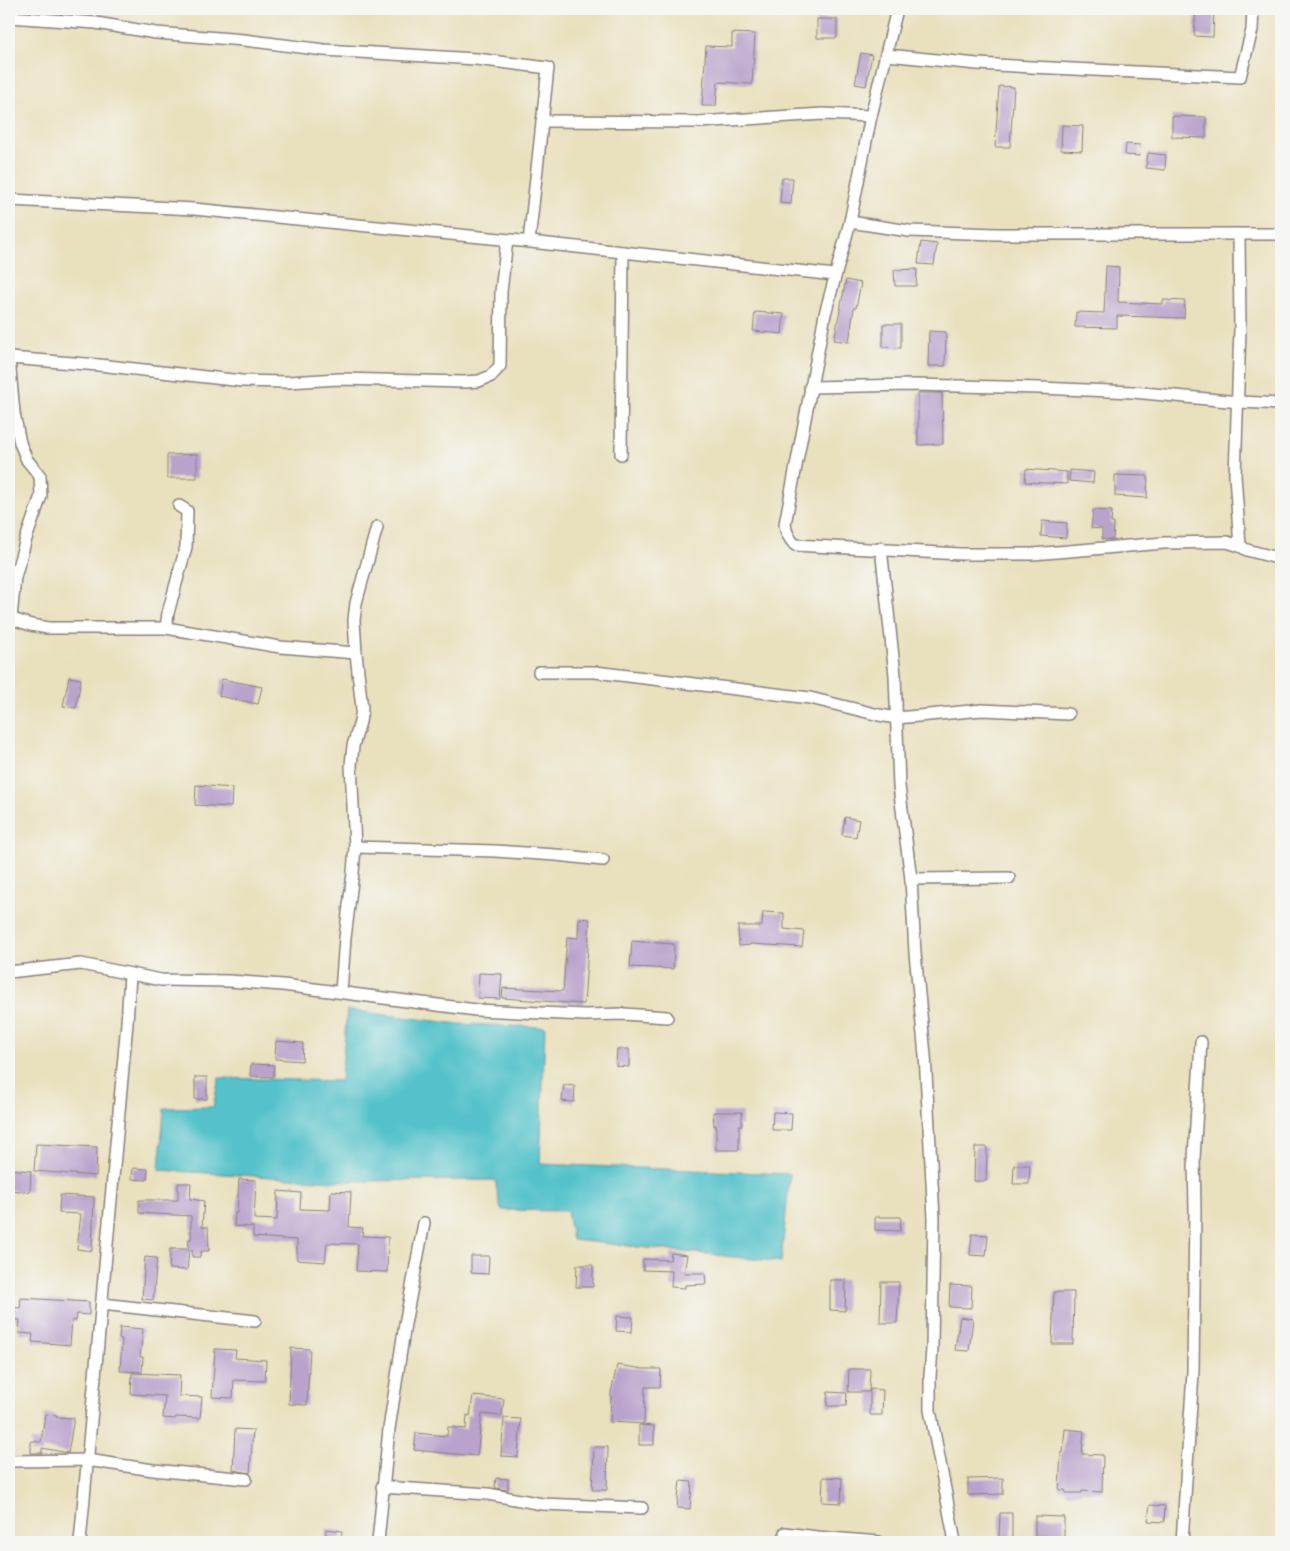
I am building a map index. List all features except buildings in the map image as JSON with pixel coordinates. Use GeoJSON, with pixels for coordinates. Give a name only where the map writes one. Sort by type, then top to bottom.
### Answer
{"type":"FeatureCollection","features":[{"type":"Feature","properties":{"kind":"street"},"geometry":{"type":"LineString","coordinates":[[897,9],[871,116],[850,222],[824,314],[810,387],[785,524],[786,532],[795,545],[881,548],[960,554],[1033,554],[1189,542],[1227,542],[1281,559]]}},
{"type":"Feature","properties":{"kind":"street"},"geometry":{"type":"LineString","coordinates":[[887,55],[1031,67],[1240,76],[1252,30],[1253,9]]}},
{"type":"Feature","properties":{"kind":"street"},"geometry":{"type":"LineString","coordinates":[[9,17],[96,23],[156,33],[244,40],[324,50],[476,58],[548,68],[529,242]]}},
{"type":"Feature","properties":{"kind":"street"},"geometry":{"type":"LineString","coordinates":[[542,121],[699,122],[823,114],[871,116]]}},
{"type":"Feature","properties":{"kind":"street"},"geometry":{"type":"LineString","coordinates":[[9,200],[194,209],[835,275]]}},
{"type":"Feature","properties":{"kind":"street"},"geometry":{"type":"LineString","coordinates":[[850,222],[909,231],[951,233],[1281,234]]}},
{"type":"Feature","properties":{"kind":"street"},"geometry":{"type":"LineString","coordinates":[[1239,235],[1239,402],[1235,475],[1240,546]]}},
{"type":"Feature","properties":{"kind":"street"},"geometry":{"type":"LineString","coordinates":[[356,653],[280,647],[166,628],[48,628],[10,618],[15,577],[41,496],[40,476],[27,460],[20,443],[14,413],[9,358],[99,365],[242,381],[288,382],[338,379],[480,381],[491,376],[500,366],[501,292],[508,240]]}},
{"type":"Feature","properties":{"kind":"street"},"geometry":{"type":"LineString","coordinates":[[621,454],[623,252]]}},
{"type":"Feature","properties":{"kind":"street"},"geometry":{"type":"LineString","coordinates":[[810,387],[914,385],[1040,388],[1133,392],[1281,404]]}},
{"type":"Feature","properties":{"kind":"street"},"geometry":{"type":"LineString","coordinates":[[166,628],[168,613],[186,547],[187,511],[179,506]]}},
{"type":"Feature","properties":{"kind":"street"},"geometry":{"type":"LineString","coordinates":[[341,992],[345,952],[344,938],[353,873],[351,765],[353,746],[362,709],[354,620],[356,603],[377,527]]}},
{"type":"Feature","properties":{"kind":"street"},"geometry":{"type":"LineString","coordinates":[[881,548],[895,675],[898,718],[898,786],[911,880],[915,953],[925,1055],[934,1218],[930,1410],[955,1542]]}},
{"type":"Feature","properties":{"kind":"street"},"geometry":{"type":"LineString","coordinates":[[539,672],[595,672],[800,697],[898,718],[982,710],[1068,714]]}},
{"type":"Feature","properties":{"kind":"street"},"geometry":{"type":"LineString","coordinates":[[354,847],[495,851],[603,860]]}},
{"type":"Feature","properties":{"kind":"street"},"geometry":{"type":"LineString","coordinates":[[911,880],[1009,878]]}},
{"type":"Feature","properties":{"kind":"street"},"geometry":{"type":"LineString","coordinates":[[9,972],[81,964],[161,980],[229,981],[283,985],[476,1010],[667,1017]]}},
{"type":"Feature","properties":{"kind":"street"},"geometry":{"type":"LineString","coordinates":[[80,1542],[128,1023],[130,975]]}},
{"type":"Feature","properties":{"kind":"street"},"geometry":{"type":"LineString","coordinates":[[1182,1542],[1193,1373],[1194,1158],[1201,1042]]}},
{"type":"Feature","properties":{"kind":"street"},"geometry":{"type":"LineString","coordinates":[[378,1542],[389,1429],[405,1324],[424,1223]]}},
{"type":"Feature","properties":{"kind":"street"},"geometry":{"type":"LineString","coordinates":[[102,1304],[255,1320]]}},
{"type":"Feature","properties":{"kind":"street"},"geometry":{"type":"LineString","coordinates":[[9,1461],[87,1460],[153,1470],[246,1479]]}},
{"type":"Feature","properties":{"kind":"street"},"geometry":{"type":"LineString","coordinates":[[382,1487],[488,1494],[542,1504],[642,1508]]}},
{"type":"Feature","properties":{"kind":"street"},"geometry":{"type":"LineString","coordinates":[[785,1532],[817,1538],[879,1542]]}},
{"type":"Feature","properties":{"kind":"water"},"geometry":{"type":"Polygon","coordinates":[[[347,1010],[459,1024],[545,1027],[540,1164],[790,1174],[781,1262],[572,1240],[567,1211],[501,1210],[495,1180],[334,1181],[159,1170],[164,1108],[213,1107],[219,1078],[341,1081],[347,1010]]]}}]}
